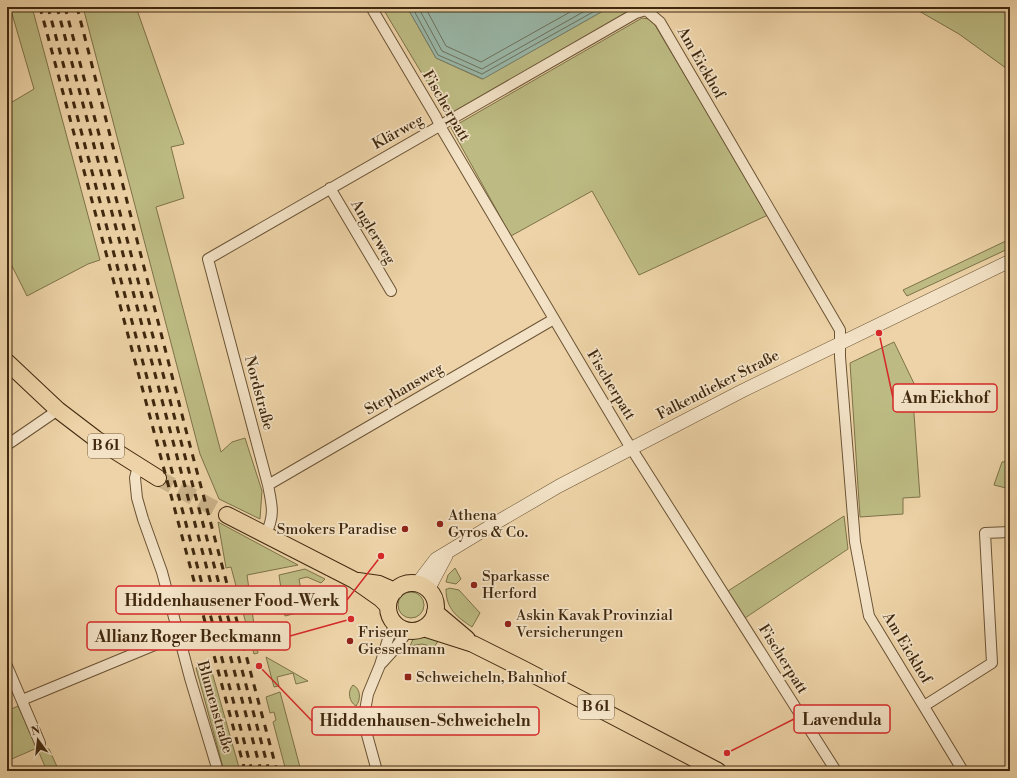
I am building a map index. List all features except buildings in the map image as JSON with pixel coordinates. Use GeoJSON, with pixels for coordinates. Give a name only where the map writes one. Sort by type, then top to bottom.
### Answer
{"type":"FeatureCollection","features":[{"type":"Feature","properties":{"kind":"main road","name":"B 61"},"geometry":{"type":"LineString","coordinates":[[7,362],[58,410],[96,439],[158,478]]}},
{"type":"Feature","properties":{"kind":"main road"},"geometry":{"type":"LineString","coordinates":[[227,514],[354,580],[381,599],[388,606]]}},
{"type":"Feature","properties":{"kind":"main road"},"geometry":{"type":"LineString","coordinates":[[354,580],[379,584],[395,591]]}},
{"type":"Feature","properties":{"kind":"main road"},"geometry":{"type":"LineString","coordinates":[[405,584],[423,587],[435,601],[436,606],[433,619],[428,624],[408,628],[390,615],[388,606],[391,595],[405,584]]}},
{"type":"Feature","properties":{"kind":"main road","name":"B 61"},"geometry":{"type":"LineString","coordinates":[[435,612],[473,644]]}},
{"type":"Feature","properties":{"kind":"main road","name":"B 61"},"geometry":{"type":"LineString","coordinates":[[408,628],[473,644],[718,771]]}},
{"type":"Feature","properties":{"kind":"street","name":"Fischerpatt"},"geometry":{"type":"LineString","coordinates":[[370,7],[631,448],[836,771]]}},
{"type":"Feature","properties":{"kind":"street","name":"Klärweg"},"geometry":{"type":"LineString","coordinates":[[208,259],[636,13],[646,10]]}},
{"type":"Feature","properties":{"kind":"street","name":"Am Eickhof"},"geometry":{"type":"LineString","coordinates":[[646,10],[660,22],[840,330],[840,357],[855,542],[870,616],[963,771]]}},
{"type":"Feature","properties":{"kind":"street","name":"Anglerweg"},"geometry":{"type":"LineString","coordinates":[[330,188],[391,291]]}},
{"type":"Feature","properties":{"kind":"street","name":"Nordstraße"},"geometry":{"type":"LineString","coordinates":[[208,259],[268,485],[273,510],[270,526],[266,534]]}},
{"type":"Feature","properties":{"kind":"street","name":"Falkendieker Straße"},"geometry":{"type":"LineString","coordinates":[[423,587],[448,552],[559,486],[742,391],[841,342],[1010,262]]}},
{"type":"Feature","properties":{"kind":"street","name":"Stephansweg"},"geometry":{"type":"LineString","coordinates":[[268,485],[554,319]]}},
{"type":"Feature","properties":{"kind":"street"},"geometry":{"type":"LineString","coordinates":[[7,445],[58,410]]}},
{"type":"Feature","properties":{"kind":"street","name":"Blumenstraße"},"geometry":{"type":"LineString","coordinates":[[138,466],[135,478],[137,498],[162,572],[190,678],[218,771]]}},
{"type":"Feature","properties":{"kind":"street"},"geometry":{"type":"LineString","coordinates":[[924,706],[992,663],[985,534],[1010,532]]}},
{"type":"Feature","properties":{"kind":"street"},"geometry":{"type":"LineString","coordinates":[[377,771],[364,724],[368,694],[380,665],[388,639],[408,628]]}},
{"type":"Feature","properties":{"kind":"street"},"geometry":{"type":"LineString","coordinates":[[380,665],[392,652],[408,628]]}},
{"type":"Feature","properties":{"kind":"street"},"geometry":{"type":"LineString","coordinates":[[22,700],[167,640],[179,637]]}},
{"type":"Feature","properties":{"kind":"street"},"geometry":{"type":"LineString","coordinates":[[7,666],[40,743]]}},
{"type":"Feature","properties":{"kind":"shaded area"},"geometry":{"type":"Polygon","coordinates":[[[10,7],[32,7],[100,260],[88,264],[27,296],[7,256],[7,105],[34,89],[10,7]]]}},
{"type":"Feature","properties":{"kind":"shaded area"},"geometry":{"type":"Polygon","coordinates":[[[83,7],[136,7],[184,144],[171,147],[184,198],[156,207],[221,452],[232,442],[245,438],[262,491],[260,519],[219,499],[200,454],[83,7]]]}},
{"type":"Feature","properties":{"kind":"shaded area"},"geometry":{"type":"Polygon","coordinates":[[[382,7],[407,7],[436,58],[482,79],[610,7],[639,7],[448,117],[382,7]]]}},
{"type":"Feature","properties":{"kind":"shaded area"},"geometry":{"type":"Polygon","coordinates":[[[912,7],[1010,7],[1010,71],[959,34],[912,7]]]}},
{"type":"Feature","properties":{"kind":"shaded area"},"geometry":{"type":"Polygon","coordinates":[[[642,18],[649,19],[655,25],[768,215],[639,275],[592,191],[511,236],[451,128],[642,18]]]}},
{"type":"Feature","properties":{"kind":"shaded area"},"geometry":{"type":"Polygon","coordinates":[[[1010,239],[1010,248],[907,296],[903,290],[1010,239]]]}},
{"type":"Feature","properties":{"kind":"shaded area"},"geometry":{"type":"Polygon","coordinates":[[[894,342],[921,398],[913,400],[920,497],[903,498],[903,514],[860,517],[850,363],[894,342]]]}},
{"type":"Feature","properties":{"kind":"shaded area"},"geometry":{"type":"Polygon","coordinates":[[[1010,461],[1010,489],[994,485],[1002,462],[1010,461]]]}},
{"type":"Feature","properties":{"kind":"shaded area"},"geometry":{"type":"Polygon","coordinates":[[[844,516],[848,549],[745,618],[728,591],[844,516]]]}},
{"type":"Feature","properties":{"kind":"shaded area"},"geometry":{"type":"Polygon","coordinates":[[[218,522],[298,565],[247,575],[258,653],[254,654],[231,567],[226,568],[218,522]]]}},
{"type":"Feature","properties":{"kind":"shaded area"},"geometry":{"type":"Polygon","coordinates":[[[455,568],[461,579],[456,584],[446,582],[448,575],[455,568]]]}},
{"type":"Feature","properties":{"kind":"shaded area"},"geometry":{"type":"Polygon","coordinates":[[[305,569],[325,579],[321,583],[307,577],[299,579],[305,611],[285,616],[279,575],[305,569]]]}},
{"type":"Feature","properties":{"kind":"shaded area"},"geometry":{"type":"Polygon","coordinates":[[[449,588],[459,590],[480,613],[472,627],[457,616],[450,607],[446,589],[449,588]]]}},
{"type":"Feature","properties":{"kind":"shaded area"},"geometry":{"type":"Polygon","coordinates":[[[411,592],[420,596],[424,605],[420,614],[411,618],[402,614],[398,605],[402,596],[411,592]]]}},
{"type":"Feature","properties":{"kind":"shaded area"},"geometry":{"type":"Polygon","coordinates":[[[425,635],[439,640],[434,647],[422,644],[410,646],[413,639],[425,635]]]}},
{"type":"Feature","properties":{"kind":"shaded area"},"geometry":{"type":"Polygon","coordinates":[[[266,657],[308,681],[296,684],[293,673],[277,677],[279,686],[274,687],[266,657]]]}},
{"type":"Feature","properties":{"kind":"shaded area"},"geometry":{"type":"Polygon","coordinates":[[[210,665],[240,771],[224,771],[196,668],[210,665]]]}},
{"type":"Feature","properties":{"kind":"shaded area"},"geometry":{"type":"Polygon","coordinates":[[[353,685],[359,692],[359,701],[356,706],[350,699],[349,693],[353,685]]]}},
{"type":"Feature","properties":{"kind":"shaded area"},"geometry":{"type":"Polygon","coordinates":[[[280,692],[301,771],[286,771],[273,722],[276,720],[274,712],[270,713],[266,697],[280,692]]]}},
{"type":"Feature","properties":{"kind":"shaded area"},"geometry":{"type":"Polygon","coordinates":[[[18,706],[37,748],[7,761],[7,711],[18,706]]]}},
{"type":"Feature","properties":{"kind":"shaded area"},"geometry":{"type":"Polygon","coordinates":[[[37,748],[49,749],[59,771],[47,771],[37,748]]]}},
{"type":"Feature","properties":{"kind":"water"},"geometry":{"type":"Polygon","coordinates":[[[407,7],[610,7],[483,79],[436,58],[407,7]]]}},
{"type":"Feature","properties":{"kind":"tunnel"},"geometry":{"type":"LineString","coordinates":[[158,478],[227,515]]}},
{"type":"Feature","properties":{"kind":"railway"},"geometry":{"type":"LineString","coordinates":[[40,7],[245,771]]}},
{"type":"Feature","properties":{"kind":"railway"},"geometry":{"type":"LineString","coordinates":[[48,7],[252,771]]}},
{"type":"Feature","properties":{"kind":"railway"},"geometry":{"type":"LineString","coordinates":[[57,7],[261,771]]}},
{"type":"Feature","properties":{"kind":"railway"},"geometry":{"type":"LineString","coordinates":[[65,7],[269,771]]}},
{"type":"Feature","properties":{"kind":"railway"},"geometry":{"type":"LineString","coordinates":[[77,7],[188,438],[277,771]]}},
{"type":"Feature","properties":{"kind":"place","name":"Am Eickhof"},"geometry":{"type":"Point","coordinates":[879,333]}},
{"type":"Feature","properties":{"kind":"place","name":"Athena Gyros & Co."},"geometry":{"type":"Point","coordinates":[440,524]}},
{"type":"Feature","properties":{"kind":"place","name":"Smokers Paradise"},"geometry":{"type":"Point","coordinates":[405,529]}},
{"type":"Feature","properties":{"kind":"place","name":"Hiddenhausener Food-Werk"},"geometry":{"type":"Point","coordinates":[381,556]}},
{"type":"Feature","properties":{"kind":"place","name":"Sparkasse Herford"},"geometry":{"type":"Point","coordinates":[474,585]}},
{"type":"Feature","properties":{"kind":"place","name":"Allianz Roger Beckmann"},"geometry":{"type":"Point","coordinates":[351,619]}},
{"type":"Feature","properties":{"kind":"place","name":"Askin Kavak Provinzial Versicherungen"},"geometry":{"type":"Point","coordinates":[508,624]}},
{"type":"Feature","properties":{"kind":"place","name":"Friseur Giesselmann"},"geometry":{"type":"Point","coordinates":[350,641]}},
{"type":"Feature","properties":{"kind":"place","name":"Hiddenhausen-Schweicheln"},"geometry":{"type":"Point","coordinates":[259,666]}},
{"type":"Feature","properties":{"kind":"place","name":"Schweicheln, Bahnhof"},"geometry":{"type":"Point","coordinates":[408,677]}},
{"type":"Feature","properties":{"kind":"place","name":"Lavendula"},"geometry":{"type":"Point","coordinates":[727,753]}}]}
